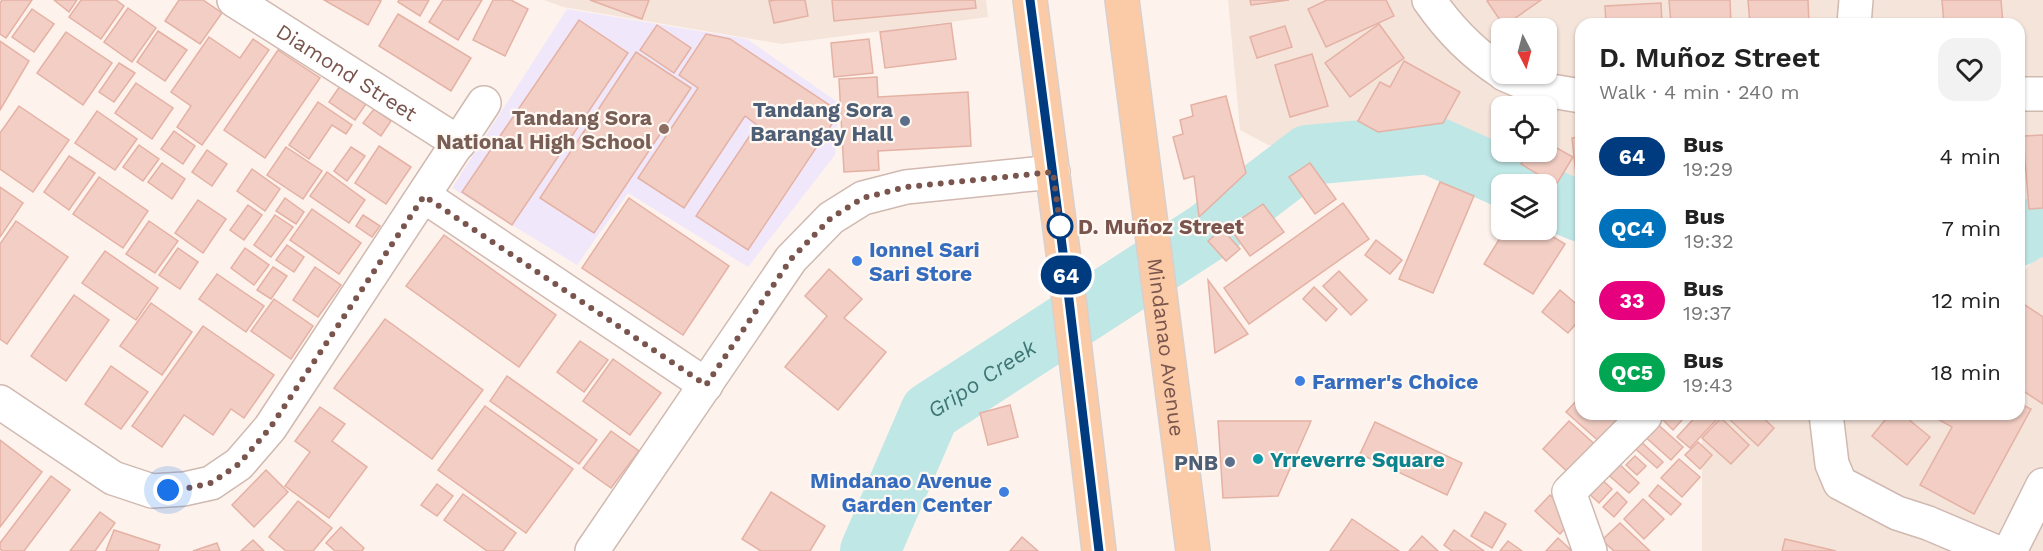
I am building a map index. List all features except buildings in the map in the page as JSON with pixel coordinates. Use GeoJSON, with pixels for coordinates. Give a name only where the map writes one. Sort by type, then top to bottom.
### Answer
{"type":"FeatureCollection","features":[{"type":"Feature","properties":{"kind":"main road"},"geometry":{"type":"LineString","coordinates":[[1030,0],[1100,551]]}},
{"type":"Feature","properties":{"kind":"main road","name":"Mindanao Avenue"},"geometry":{"type":"LineString","coordinates":[[1122,0],[1193,551]]}},
{"type":"Feature","properties":{"kind":"street","name":"Diamond Street"},"geometry":{"type":"LineString","coordinates":[[234,0],[459,142]]}},
{"type":"Feature","properties":{"kind":"street"},"geometry":{"type":"LineString","coordinates":[[1430,0],[1455,33],[1478,57],[1491,65]]}},
{"type":"Feature","properties":{"kind":"street"},"geometry":{"type":"LineString","coordinates":[[1854,18],[1856,0]]}},
{"type":"Feature","properties":{"kind":"street"},"geometry":{"type":"LineString","coordinates":[[1529,84],[1575,95]]}},
{"type":"Feature","properties":{"kind":"street"},"geometry":{"type":"LineString","coordinates":[[2025,94],[2043,94]]}},
{"type":"Feature","properties":{"kind":"street"},"geometry":{"type":"LineString","coordinates":[[0,402],[113,478],[152,491],[184,489],[211,483],[239,464],[270,428],[484,103]]}},
{"type":"Feature","properties":{"kind":"street"},"geometry":{"type":"LineString","coordinates":[[592,551],[791,259],[831,218],[863,198],[906,187],[1053,172]]}},
{"type":"Feature","properties":{"kind":"street"},"geometry":{"type":"LineString","coordinates":[[424,196],[706,385]]}},
{"type":"Feature","properties":{"kind":"street"},"geometry":{"type":"LineString","coordinates":[[1590,551],[1569,492],[1641,420]]}},
{"type":"Feature","properties":{"kind":"street"},"geometry":{"type":"LineString","coordinates":[[1827,420],[1832,464],[1840,483],[1897,513],[1928,523],[1994,551]]}},
{"type":"Feature","properties":{"kind":"street"},"geometry":{"type":"LineString","coordinates":[[2010,551],[2043,485]]}},
{"type":"Feature","properties":{"kind":"shaded area"},"geometry":{"type":"Polygon","coordinates":[[[544,0],[986,0],[988,17],[782,44],[563,7],[544,0]]]}},
{"type":"Feature","properties":{"kind":"shaded area"},"geometry":{"type":"Polygon","coordinates":[[[1228,0],[2043,0],[2043,211],[2025,212],[2025,18],[1575,18],[1575,203],[1557,195],[1557,174],[1510,174],[1442,144],[1268,145],[1240,130],[1228,0]]]}},
{"type":"Feature","properties":{"kind":"shaded area","name":"Tandang Sora National High School"},"geometry":{"type":"Polygon","coordinates":[[[567,9],[747,39],[839,103],[835,155],[748,267],[628,193],[577,265],[452,188],[567,9]]]}},
{"type":"Feature","properties":{"kind":"shaded area"},"geometry":{"type":"Polygon","coordinates":[[[2043,253],[2043,551],[1702,551],[1702,420],[2025,420],[2025,270],[2038,254],[2043,253]]]}},
{"type":"Feature","properties":{"kind":"waterway","name":"Gripo Creek"},"geometry":{"type":"LineString","coordinates":[[870,551],[930,412],[1206,233],[1308,155],[1429,144],[1496,174]]}},
{"type":"Feature","properties":{"kind":"waterway"},"geometry":{"type":"LineString","coordinates":[[1557,202],[1575,209]]}},
{"type":"Feature","properties":{"kind":"waterway"},"geometry":{"type":"LineString","coordinates":[[2025,230],[2043,227]]}},
{"type":"Feature","properties":{"kind":"bus line","name":"64"},"geometry":{"type":"LineString","coordinates":[[1030,0],[1099,551]]}},
{"type":"Feature","properties":{"kind":"place","name":"Tandang Sora Barangay Hall"},"geometry":{"type":"Point","coordinates":[905,121]}},
{"type":"Feature","properties":{"kind":"place","name":"Tandang Sora National High School"},"geometry":{"type":"Point","coordinates":[664,129]}},
{"type":"Feature","properties":{"kind":"place","name":"D. Muñoz Street"},"geometry":{"type":"Point","coordinates":[1060,226]}},
{"type":"Feature","properties":{"kind":"place","name":"Ionnel Sari Sari Store"},"geometry":{"type":"Point","coordinates":[857,261]}},
{"type":"Feature","properties":{"kind":"place","name":"Farmer's Choice"},"geometry":{"type":"Point","coordinates":[1300,381]}},
{"type":"Feature","properties":{"kind":"place","name":"Yrreverre Square"},"geometry":{"type":"Point","coordinates":[1258,459]}},
{"type":"Feature","properties":{"kind":"place","name":"PNB"},"geometry":{"type":"Point","coordinates":[1230,462]}},
{"type":"Feature","properties":{"kind":"place","name":"Mindanao Avenue Garden Center"},"geometry":{"type":"Point","coordinates":[1004,492]}},
{"type":"Feature","properties":{"kind":"route"},"geometry":{"type":"LineString","coordinates":[[168,490],[211,483],[239,464],[270,428],[424,196],[706,385],[791,259],[831,218],[863,198],[906,187],[1053,172],[1060,226]]}}]}
